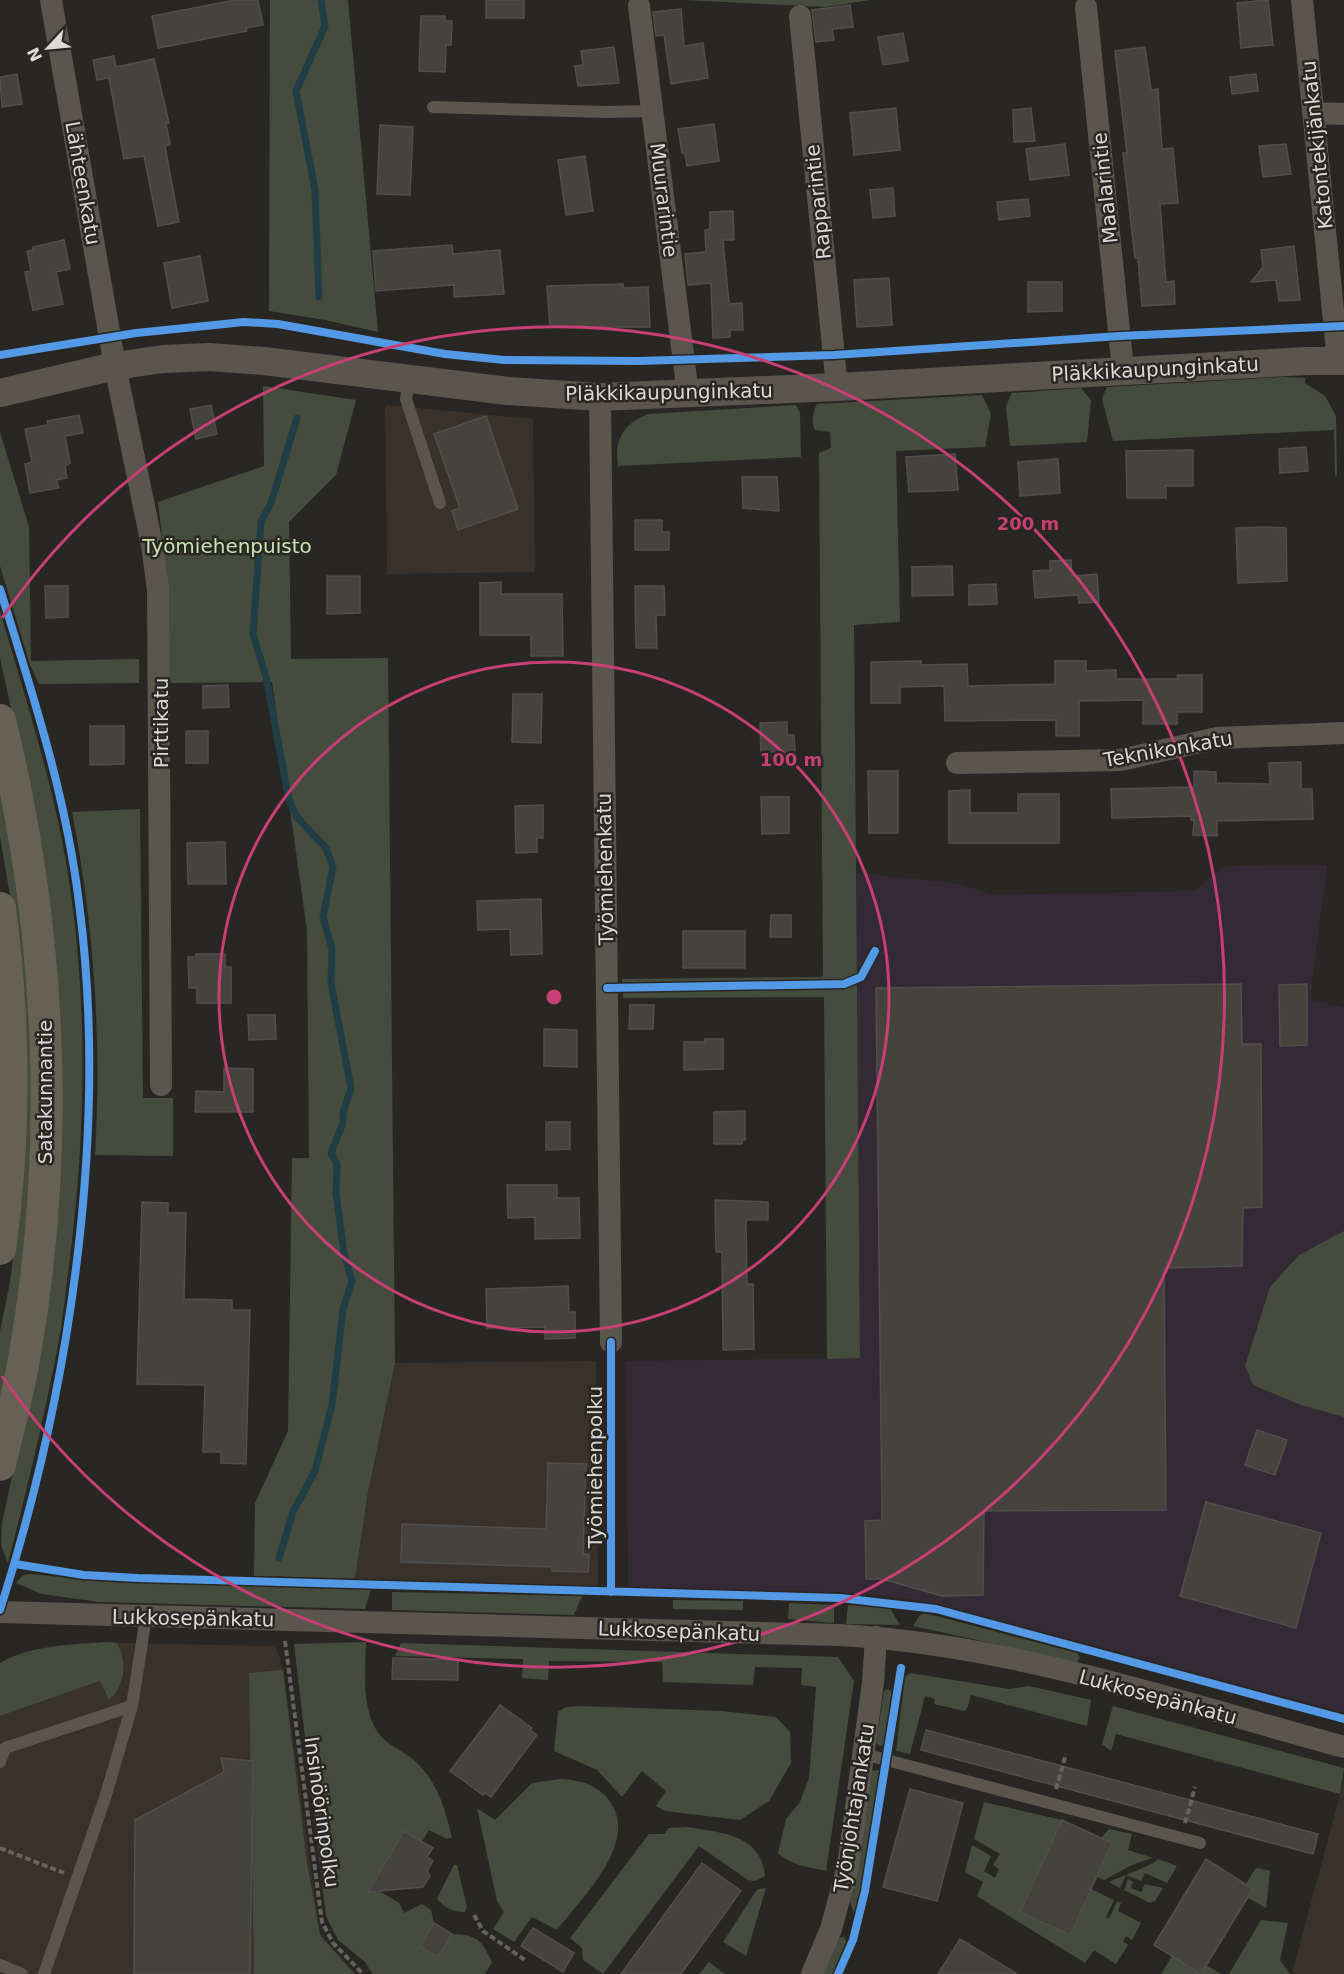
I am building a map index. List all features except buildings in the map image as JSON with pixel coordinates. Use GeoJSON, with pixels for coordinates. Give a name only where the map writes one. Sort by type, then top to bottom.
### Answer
{"type":"FeatureCollection","features":[{"type":"Feature","properties":{"kind":"main road","name":"Satakunnantie"},"geometry":{"type":"LineString","coordinates":[[0,720],[34,896],[45,1000],[47,1134],[35,1289],[24,1360],[0,1465]]}},
{"type":"Feature","properties":{"kind":"main road","name":"Satakunnantie"},"geometry":{"type":"LineString","coordinates":[[0,909],[9,991],[12,1054],[10,1154],[0,1250]]}},
{"type":"Feature","properties":{"kind":"street","name":"Lähteenkatu"},"geometry":{"type":"LineString","coordinates":[[51,0],[115,366]]}},
{"type":"Feature","properties":{"kind":"street","name":"Katontekijänkatu"},"geometry":{"type":"LineString","coordinates":[[1302,0],[1341,361]]}},
{"type":"Feature","properties":{"kind":"street","name":"Muurarintie"},"geometry":{"type":"LineString","coordinates":[[639,6],[688,394]]}},
{"type":"Feature","properties":{"kind":"street","name":"Maalarintie"},"geometry":{"type":"LineString","coordinates":[[1086,7],[1123,370]]}},
{"type":"Feature","properties":{"kind":"street","name":"Rapparintie"},"geometry":{"type":"LineString","coordinates":[[800,16],[837,387]]}},
{"type":"Feature","properties":{"kind":"street"},"geometry":{"type":"LineString","coordinates":[[1314,113],[1344,114]]}},
{"type":"Feature","properties":{"kind":"street","name":"Pläkkikaupunginkatu"},"geometry":{"type":"LineString","coordinates":[[0,393],[115,366],[163,359],[209,357],[264,361],[409,381],[600,397],[1341,361]]}},
{"type":"Feature","properties":{"kind":"street","name":"Pirttikatu"},"geometry":{"type":"LineString","coordinates":[[115,366],[152,545],[158,589],[161,1085]]}},
{"type":"Feature","properties":{"kind":"street","name":"Työmiehenkatu"},"geometry":{"type":"LineString","coordinates":[[600,397],[610,1342]]}},
{"type":"Feature","properties":{"kind":"street","name":"Teknikonkatu"},"geometry":{"type":"LineString","coordinates":[[957,763],[1121,760],[1217,738],[1344,733]]}},
{"type":"Feature","properties":{"kind":"street","name":"Lukkosepänkatu"},"geometry":{"type":"LineString","coordinates":[[0,1612],[876,1637],[943,1645],[1011,1658],[1344,1747]]}},
{"type":"Feature","properties":{"kind":"street","name":"Työnjohtajankatu"},"geometry":{"type":"LineString","coordinates":[[812,1974],[831,1929],[844,1887],[864,1754],[876,1637]]}},
{"type":"Feature","properties":{"kind":"lane"},"geometry":{"type":"LineString","coordinates":[[433,107],[595,112],[652,111]]}},
{"type":"Feature","properties":{"kind":"lane"},"geometry":{"type":"LineString","coordinates":[[409,381],[406,399],[440,503]]}},
{"type":"Feature","properties":{"kind":"lane"},"geometry":{"type":"LineString","coordinates":[[44,1974],[105,1798],[132,1706],[146,1617]]}},
{"type":"Feature","properties":{"kind":"lane"},"geometry":{"type":"LineString","coordinates":[[0,1762],[5,1748],[132,1706]]}},
{"type":"Feature","properties":{"kind":"lane"},"geometry":{"type":"LineString","coordinates":[[864,1754],[1200,1843]]}},
{"type":"Feature","properties":{"kind":"lane"},"geometry":{"type":"LineString","coordinates":[[0,1965],[22,1974]]}},
{"type":"Feature","properties":{"kind":"path"},"geometry":{"type":"LineString","coordinates":[[1055,1792],[1066,1754]]}},
{"type":"Feature","properties":{"kind":"path"},"geometry":{"type":"LineString","coordinates":[[1184,1826],[1195,1787]]}},
{"type":"Feature","properties":{"kind":"path"},"geometry":{"type":"LineString","coordinates":[[0,1848],[78,1878]]}},
{"type":"Feature","properties":{"kind":"path"},"geometry":{"type":"LineString","coordinates":[[474,1915],[483,1931],[525,1960]]}},
{"type":"Feature","properties":{"kind":"shaded area"},"geometry":{"type":"Polygon","coordinates":[[[385,405],[533,419],[535,572],[387,574],[385,405]]]}},
{"type":"Feature","properties":{"kind":"shaded area"},"geometry":{"type":"Polygon","coordinates":[[[1327,865],[1310,999],[1344,1008],[1344,1713],[960,1610],[903,1598],[844,1593],[628,1587],[626,1361],[860,1358],[856,873],[955,883],[995,895],[1193,891],[1226,866],[1327,865]]]}},
{"type":"Feature","properties":{"kind":"shaded area"},"geometry":{"type":"Polygon","coordinates":[[[596,1361],[598,1586],[355,1579],[368,1492],[395,1363],[596,1361]]]}},
{"type":"Feature","properties":{"kind":"shaded area"},"geometry":{"type":"Polygon","coordinates":[[[117,1643],[272,1646],[277,1649],[283,1670],[326,1974],[0,1974],[0,1716],[101,1681],[109,1700],[120,1685],[124,1672],[117,1643]]]}},
{"type":"Feature","properties":{"kind":"shaded area"},"geometry":{"type":"Polygon","coordinates":[[[1344,1780],[1344,1974],[1294,1974],[1292,1973],[1344,1780]]]}},
{"type":"Feature","properties":{"kind":"green space"},"geometry":{"type":"Polygon","coordinates":[[[270,0],[348,0],[378,332],[269,311],[270,0]]]}},
{"type":"Feature","properties":{"kind":"green space"},"geometry":{"type":"Polygon","coordinates":[[[684,0],[870,0],[826,7],[684,0]]]}},
{"type":"Feature","properties":{"kind":"green space"},"geometry":{"type":"Polygon","coordinates":[[[1285,377],[1305,378],[1305,383],[1325,396],[1336,416],[1337,475],[1335,476],[1334,430],[1113,441],[1102,399],[1107,387],[1285,377]]]}},
{"type":"Feature","properties":{"kind":"green space","name":"Työmiehenpuisto"},"geometry":{"type":"Polygon","coordinates":[[[263,386],[356,400],[336,475],[289,522],[291,659],[388,658],[395,1363],[368,1492],[355,1579],[254,1576],[255,1503],[288,1431],[292,1158],[309,1158],[307,930],[272,682],[169,683],[167,579],[158,502],[264,466],[263,386]]]}},
{"type":"Feature","properties":{"kind":"green space"},"geometry":{"type":"Polygon","coordinates":[[[1081,388],[1091,400],[1087,442],[1010,446],[1006,406],[1012,393],[1081,388]]]}},
{"type":"Feature","properties":{"kind":"green space"},"geometry":{"type":"Polygon","coordinates":[[[982,395],[991,414],[985,447],[896,451],[900,622],[854,625],[860,1358],[827,1359],[824,997],[623,998],[622,979],[823,977],[819,453],[831,448],[830,432],[815,430],[814,410],[817,404],[982,395]]]}},
{"type":"Feature","properties":{"kind":"green space"},"geometry":{"type":"Polygon","coordinates":[[[796,405],[800,413],[801,457],[618,466],[617,448],[622,434],[632,423],[648,414],[796,405]]]}},
{"type":"Feature","properties":{"kind":"green space"},"geometry":{"type":"Polygon","coordinates":[[[0,432],[29,527],[31,661],[139,659],[139,683],[39,684],[30,665],[0,566],[0,432]]]}},
{"type":"Feature","properties":{"kind":"green space"},"geometry":{"type":"Polygon","coordinates":[[[0,611],[41,751],[65,858],[80,985],[83,1076],[79,1167],[61,1330],[42,1424],[8,1563],[1,1545],[2,1523],[42,1337],[28,786],[0,658],[0,611]]]}},
{"type":"Feature","properties":{"kind":"green space"},"geometry":{"type":"Polygon","coordinates":[[[0,786],[26,969],[35,1120],[27,1244],[0,1406],[0,1331],[10,1282],[21,1196],[12,907],[0,837],[0,786]]]}},
{"type":"Feature","properties":{"kind":"green space"},"geometry":{"type":"Polygon","coordinates":[[[140,809],[143,1098],[173,1098],[173,1156],[95,1155],[97,1026],[86,897],[72,812],[140,809]]]}},
{"type":"Feature","properties":{"kind":"green space"},"geometry":{"type":"Polygon","coordinates":[[[1344,1231],[1344,1417],[1301,1405],[1253,1385],[1245,1366],[1270,1287],[1299,1255],[1344,1231]]]}},
{"type":"Feature","properties":{"kind":"green space"},"geometry":{"type":"Polygon","coordinates":[[[23,1575],[96,1581],[371,1589],[365,1609],[99,1602],[42,1594],[16,1583],[23,1575]]]}},
{"type":"Feature","properties":{"kind":"green space"},"geometry":{"type":"Polygon","coordinates":[[[392,1592],[582,1596],[574,1615],[392,1610],[392,1592]]]}},
{"type":"Feature","properties":{"kind":"green space"},"geometry":{"type":"Polygon","coordinates":[[[673,1600],[743,1601],[743,1610],[673,1609],[673,1600]]]}},
{"type":"Feature","properties":{"kind":"green space"},"geometry":{"type":"Polygon","coordinates":[[[789,1603],[834,1605],[834,1623],[788,1619],[789,1603]]]}},
{"type":"Feature","properties":{"kind":"green space"},"geometry":{"type":"Polygon","coordinates":[[[848,1605],[890,1608],[900,1625],[846,1624],[848,1605]]]}},
{"type":"Feature","properties":{"kind":"green space"},"geometry":{"type":"Polygon","coordinates":[[[925,1613],[1077,1653],[1080,1658],[1077,1662],[913,1626],[920,1615],[925,1613]]]}},
{"type":"Feature","properties":{"kind":"green space"},"geometry":{"type":"Polygon","coordinates":[[[366,1642],[366,1696],[374,1726],[383,1738],[419,1765],[432,1781],[447,1817],[452,1837],[447,1839],[429,1830],[422,1841],[404,1831],[371,1886],[399,1903],[404,1913],[422,1904],[431,1910],[434,1923],[420,1946],[437,1957],[452,1934],[473,1937],[481,1943],[492,1962],[485,1974],[373,1974],[365,1962],[338,1940],[326,1916],[294,1644],[366,1642]]]}},
{"type":"Feature","properties":{"kind":"green space"},"geometry":{"type":"Polygon","coordinates":[[[117,1643],[124,1666],[119,1688],[109,1700],[100,1681],[0,1716],[0,1663],[25,1652],[39,1649],[117,1643]]]}},
{"type":"Feature","properties":{"kind":"green space"},"geometry":{"type":"Polygon","coordinates":[[[401,1643],[838,1657],[854,1681],[826,1871],[795,1863],[778,1853],[786,1819],[800,1802],[809,1778],[816,1687],[801,1685],[802,1668],[755,1667],[753,1685],[663,1682],[662,1662],[549,1661],[548,1680],[522,1678],[523,1659],[395,1656],[401,1643]]]}},
{"type":"Feature","properties":{"kind":"green space"},"geometry":{"type":"Polygon","coordinates":[[[283,1670],[307,1863],[320,1935],[355,1974],[254,1974],[249,1673],[283,1670]]]}},
{"type":"Feature","properties":{"kind":"green space"},"geometry":{"type":"Polygon","coordinates":[[[910,1673],[1009,1689],[1029,1686],[1091,1700],[1087,1726],[971,1695],[967,1709],[964,1711],[934,1704],[935,1699],[925,1696],[910,1754],[896,1751],[905,1677],[910,1673]]]}},
{"type":"Feature","properties":{"kind":"green space"},"geometry":{"type":"Polygon","coordinates":[[[888,1689],[892,1692],[886,1744],[880,1746],[876,1743],[884,1691],[888,1689]]]}},
{"type":"Feature","properties":{"kind":"green space"},"geometry":{"type":"Polygon","coordinates":[[[1113,1706],[1344,1768],[1340,1794],[1116,1734],[1111,1751],[1102,1744],[1113,1706]]]}},
{"type":"Feature","properties":{"kind":"green space"},"geometry":{"type":"Polygon","coordinates":[[[566,1707],[722,1711],[776,1717],[790,1732],[791,1763],[769,1801],[740,1820],[665,1811],[656,1806],[666,1791],[642,1771],[622,1797],[597,1770],[554,1751],[558,1712],[566,1707]]]}},
{"type":"Feature","properties":{"kind":"green space"},"geometry":{"type":"Polygon","coordinates":[[[878,1770],[881,1775],[859,1903],[854,1913],[850,1902],[872,1771],[878,1770]]]}},
{"type":"Feature","properties":{"kind":"green space"},"geometry":{"type":"Polygon","coordinates":[[[560,1779],[589,1785],[606,1797],[617,1819],[617,1836],[612,1853],[603,1870],[557,1930],[532,1917],[514,1942],[493,1929],[504,1912],[497,1901],[477,1808],[495,1820],[532,1783],[560,1779]]]}},
{"type":"Feature","properties":{"kind":"green space"},"geometry":{"type":"Polygon","coordinates":[[[984,1802],[1062,1820],[1020,1912],[1070,1935],[1091,1889],[1114,1900],[1106,1917],[1109,1919],[1117,1901],[1121,1903],[1118,1911],[1141,1923],[1132,1940],[1126,1936],[1123,1941],[1128,1945],[1116,1964],[1094,1950],[1085,1963],[977,1896],[983,1882],[965,1872],[972,1845],[991,1856],[984,1871],[995,1878],[999,1869],[993,1865],[1000,1854],[974,1839],[984,1802]]]}},
{"type":"Feature","properties":{"kind":"green space"},"geometry":{"type":"Polygon","coordinates":[[[688,1827],[726,1834],[748,1844],[756,1851],[762,1862],[765,1876],[755,1881],[748,1880],[699,1846],[603,1974],[583,1960],[582,1948],[570,1938],[649,1834],[664,1834],[669,1828],[688,1827]]]}},
{"type":"Feature","properties":{"kind":"green space"},"geometry":{"type":"Polygon","coordinates":[[[1109,1829],[1132,1834],[1128,1850],[1153,1858],[1134,1864],[1104,1880],[1097,1877],[1112,1844],[1101,1838],[1109,1829]]]}},
{"type":"Feature","properties":{"kind":"green space"},"geometry":{"type":"Polygon","coordinates":[[[1158,1859],[1177,1866],[1167,1883],[1145,1873],[1141,1881],[1126,1875],[1158,1859]]]}},
{"type":"Feature","properties":{"kind":"green space"},"geometry":{"type":"Polygon","coordinates":[[[454,1865],[457,1865],[467,1907],[465,1912],[449,1909],[437,1898],[454,1865]]]}},
{"type":"Feature","properties":{"kind":"green space"},"geometry":{"type":"Polygon","coordinates":[[[1258,1868],[1270,1871],[1266,1908],[1248,1898],[1253,1889],[1246,1884],[1258,1868]]]}},
{"type":"Feature","properties":{"kind":"green space"},"geometry":{"type":"Polygon","coordinates":[[[1126,1875],[1120,1888],[1109,1882],[1126,1875]]]}},
{"type":"Feature","properties":{"kind":"green space"},"geometry":{"type":"Polygon","coordinates":[[[1128,1879],[1133,1882],[1131,1888],[1141,1892],[1145,1884],[1163,1888],[1155,1901],[1150,1903],[1124,1890],[1128,1879]]]}},
{"type":"Feature","properties":{"kind":"green space"},"geometry":{"type":"Polygon","coordinates":[[[766,1888],[746,1956],[723,1942],[754,1894],[758,1889],[766,1888]]]}},
{"type":"Feature","properties":{"kind":"green space"},"geometry":{"type":"Polygon","coordinates":[[[1261,1920],[1288,1923],[1280,1960],[1290,1974],[1229,1974],[1261,1920]]]}},
{"type":"Feature","properties":{"kind":"green space"},"geometry":{"type":"Polygon","coordinates":[[[844,1937],[848,1945],[836,1974],[824,1974],[838,1938],[844,1937]]]}},
{"type":"Feature","properties":{"kind":"green space"},"geometry":{"type":"Polygon","coordinates":[[[1172,1956],[1200,1974],[1161,1974],[1172,1956]]]}},
{"type":"Feature","properties":{"kind":"green space"},"geometry":{"type":"Polygon","coordinates":[[[709,1962],[725,1974],[699,1974],[709,1962]]]}},
{"type":"Feature","properties":{"kind":"green space"},"geometry":{"type":"Polygon","coordinates":[[[1206,1965],[1221,1974],[1200,1974],[1206,1965]]]}},
{"type":"Feature","properties":{"kind":"waterway"},"geometry":{"type":"LineString","coordinates":[[319,297],[315,190],[296,91],[325,26],[321,0]]}},
{"type":"Feature","properties":{"kind":"waterway"},"geometry":{"type":"LineString","coordinates":[[279,1558],[293,1512],[315,1471],[332,1405],[343,1309],[352,1281],[344,1253],[336,1193],[337,1164],[331,1153],[343,1123],[343,1113],[351,1088],[331,983],[332,949],[323,917],[333,867],[326,848],[296,816],[289,800],[266,677],[253,634],[261,522],[271,503],[297,418]]}},
{"type":"Feature","properties":{"kind":"cycle path"},"geometry":{"type":"LineString","coordinates":[[0,355],[136,333],[244,322],[278,324],[445,354],[504,360],[638,361],[834,355],[1120,336],[1344,326]]}},
{"type":"Feature","properties":{"kind":"cycle path"},"geometry":{"type":"LineString","coordinates":[[0,589],[47,744],[66,823],[79,903],[87,990],[89,1079],[86,1170],[77,1260],[64,1350],[25,1526],[0,1610]]}},
{"type":"Feature","properties":{"kind":"cycle path"},"geometry":{"type":"LineString","coordinates":[[607,988],[844,984],[861,977],[875,951]]}},
{"type":"Feature","properties":{"kind":"cycle path","name":"Työmiehenpolku"},"geometry":{"type":"LineString","coordinates":[[611,1342],[611,1592]]}},
{"type":"Feature","properties":{"kind":"cycle path"},"geometry":{"type":"LineString","coordinates":[[15,1564],[84,1575],[138,1578],[840,1598],[936,1609],[1344,1719]]}},
{"type":"Feature","properties":{"kind":"cycle path"},"geometry":{"type":"LineString","coordinates":[[838,1974],[853,1940],[865,1891],[901,1668]]}}]}
